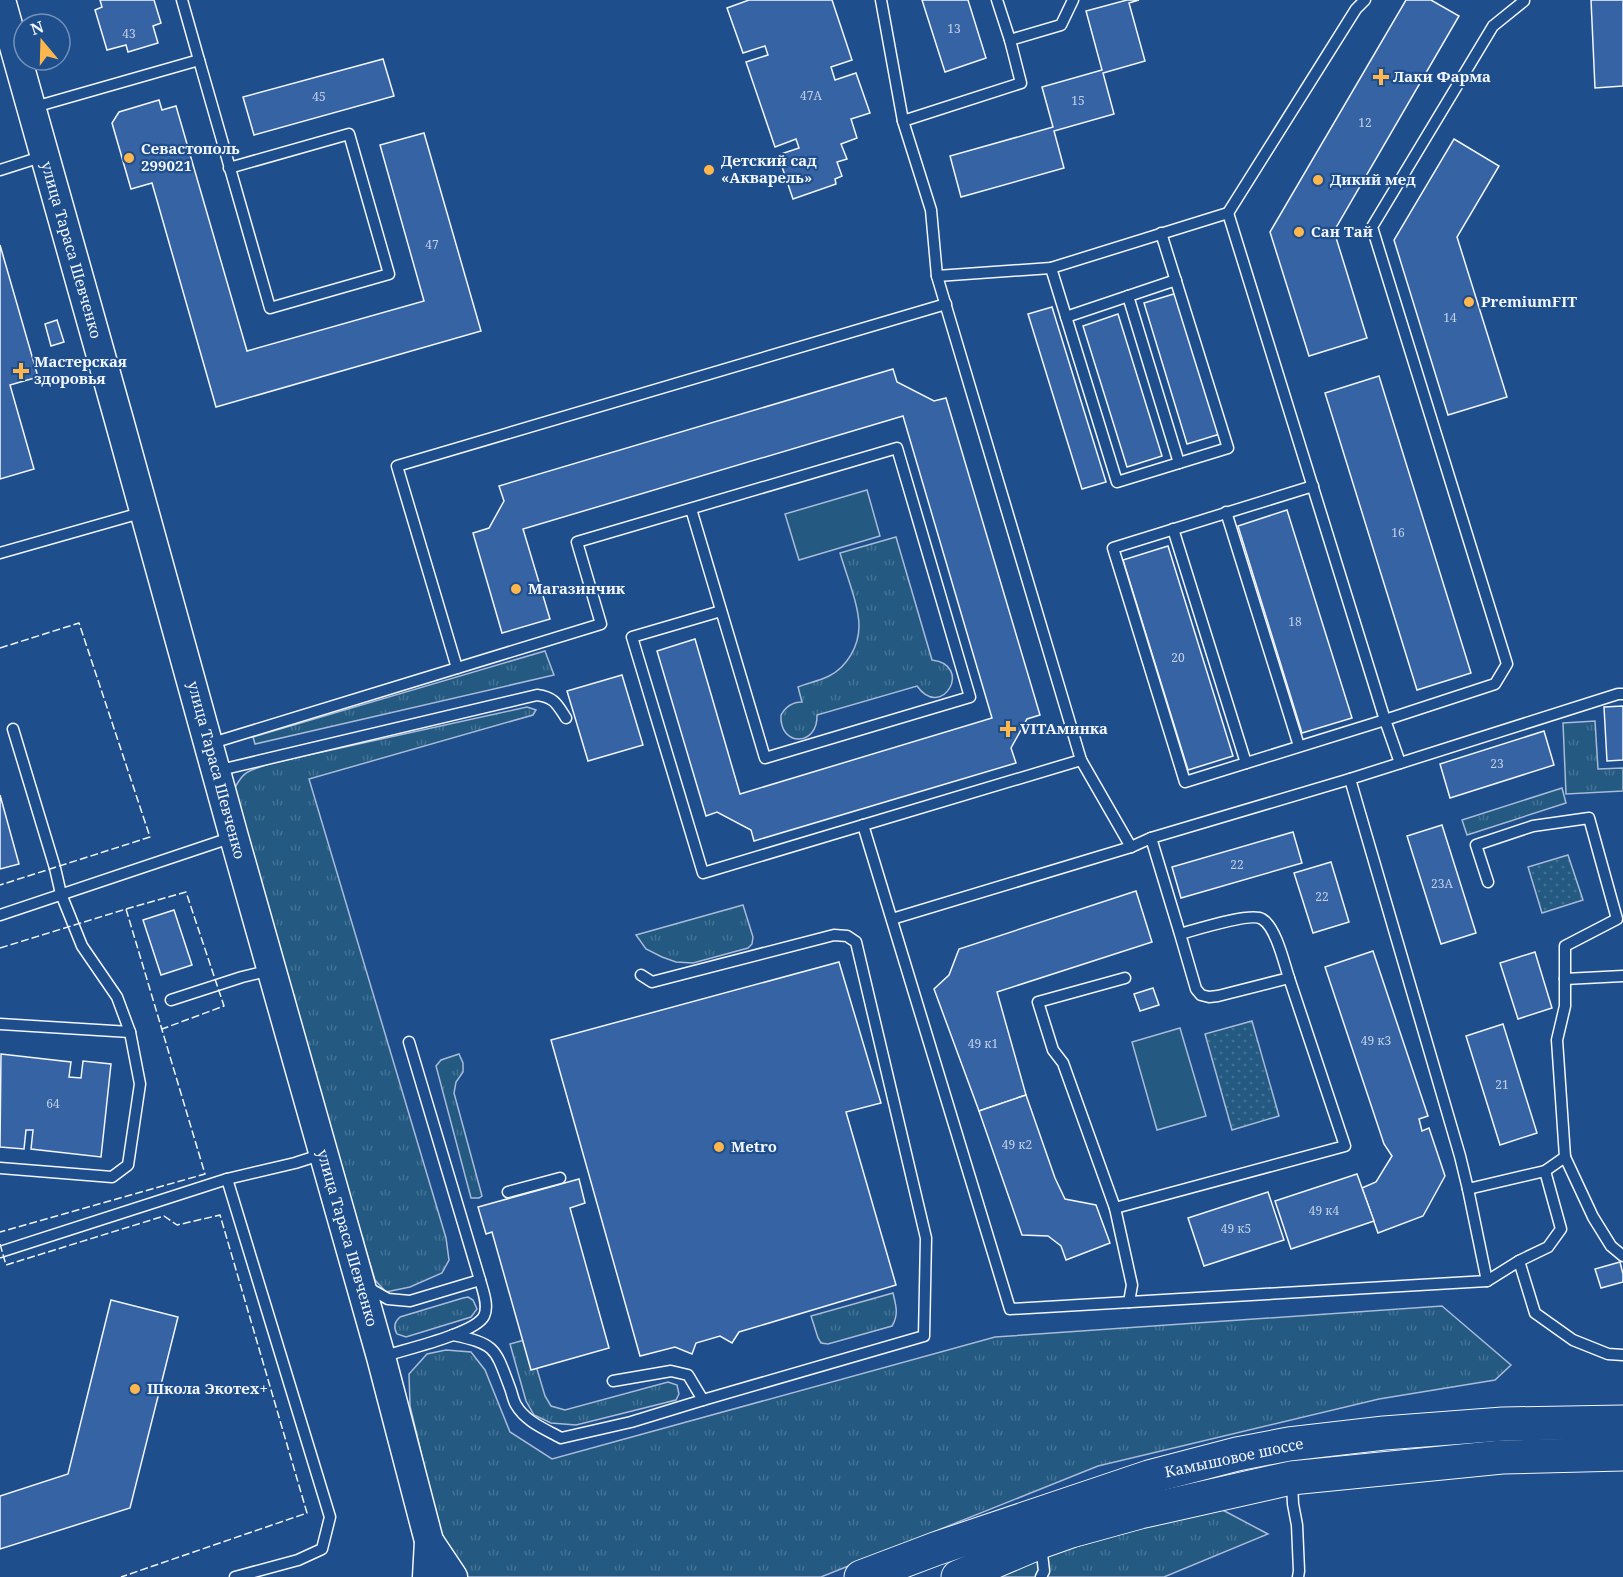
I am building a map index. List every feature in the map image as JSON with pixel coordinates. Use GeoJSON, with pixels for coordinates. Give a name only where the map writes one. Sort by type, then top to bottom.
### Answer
{"type":"FeatureCollection","features":[{"type":"Feature","properties":{"kind":"main road","name":"улица Тараса Шевченко"},"geometry":{"type":"LineString","coordinates":[[1,0],[381,1357],[429,1541],[428,1577]]}},
{"type":"Feature","properties":{"kind":"main road","name":"Камышовое шоссе"},"geometry":{"type":"LineString","coordinates":[[861,1577],[936,1549],[1149,1477],[1237,1454],[1289,1444],[1384,1433],[1503,1424],[1623,1422]]}},
{"type":"Feature","properties":{"kind":"main road","name":"Камышовое шоссе"},"geometry":{"type":"LineString","coordinates":[[958,1577],[1071,1531],[1140,1512],[1291,1478],[1502,1457],[1623,1454]]}},
{"type":"Feature","properties":{"kind":"main road","name":"улица Тараса Шевченко"},"geometry":{"type":"LineString","coordinates":[[429,1541],[453,1577]]}},
{"type":"Feature","properties":{"kind":"lane"},"geometry":{"type":"LineString","coordinates":[[182,0],[199,60],[270,308],[389,273],[349,134],[230,168]]}},
{"type":"Feature","properties":{"kind":"lane"},"geometry":{"type":"LineString","coordinates":[[881,0],[903,121],[931,210],[937,276],[1081,760],[1131,847]]}},
{"type":"Feature","properties":{"kind":"lane"},"geometry":{"type":"LineString","coordinates":[[903,121],[1021,83],[997,0]]}},
{"type":"Feature","properties":{"kind":"lane"},"geometry":{"type":"LineString","coordinates":[[1010,40],[1061,25],[1073,0]]}},
{"type":"Feature","properties":{"kind":"lane"},"geometry":{"type":"LineString","coordinates":[[937,276],[1051,268],[1228,213],[1356,9],[1365,0]]}},
{"type":"Feature","properties":{"kind":"lane"},"geometry":{"type":"LineString","coordinates":[[1313,486],[1113,548],[1185,782],[1495,684],[1507,664],[1372,227],[1493,26],[1524,0]]}},
{"type":"Feature","properties":{"kind":"lane"},"geometry":{"type":"LineString","coordinates":[[31,108],[199,60]]}},
{"type":"Feature","properties":{"kind":"lane"},"geometry":{"type":"LineString","coordinates":[[0,170],[45,156]]}},
{"type":"Feature","properties":{"kind":"lane"},"geometry":{"type":"LineString","coordinates":[[1228,213],[1400,763]]}},
{"type":"Feature","properties":{"kind":"lane"},"geometry":{"type":"LineString","coordinates":[[1051,268],[1117,482],[1228,448],[1161,233]]}},
{"type":"Feature","properties":{"kind":"lane"},"geometry":{"type":"LineString","coordinates":[[1066,317],[1176,280]]}},
{"type":"Feature","properties":{"kind":"lane"},"geometry":{"type":"LineString","coordinates":[[1128,296],[1179,463]]}},
{"type":"Feature","properties":{"kind":"lane"},"geometry":{"type":"LineString","coordinates":[[457,668],[397,466],[946,304]]}},
{"type":"Feature","properties":{"kind":"lane"},"geometry":{"type":"LineString","coordinates":[[212,758],[457,668],[601,624],[577,542],[897,448],[970,697],[765,758],[691,509]]}},
{"type":"Feature","properties":{"kind":"lane"},"geometry":{"type":"LineString","coordinates":[[0,554],[144,512]]}},
{"type":"Feature","properties":{"kind":"lane"},"geometry":{"type":"LineString","coordinates":[[1226,513],[1299,746]]}},
{"type":"Feature","properties":{"kind":"lane"},"geometry":{"type":"LineString","coordinates":[[1173,529],[1246,763]]}},
{"type":"Feature","properties":{"kind":"lane"},"geometry":{"type":"LineString","coordinates":[[721,611],[632,638],[703,873],[1081,760]]}},
{"type":"Feature","properties":{"kind":"lane"},"geometry":{"type":"LineString","coordinates":[[892,919],[1623,694]]}},
{"type":"Feature","properties":{"kind":"lane"},"geometry":{"type":"LineString","coordinates":[[212,758],[537,695],[547,696],[555,701],[566,718]]}},
{"type":"Feature","properties":{"kind":"lane"},"geometry":{"type":"LineString","coordinates":[[0,1168],[112,1177],[128,1165],[140,1084],[130,1032],[117,997],[82,945],[61,894],[13,729]]}},
{"type":"Feature","properties":{"kind":"lane"},"geometry":{"type":"LineString","coordinates":[[1350,779],[1460,1156],[1487,1281]]}},
{"type":"Feature","properties":{"kind":"lane"},"geometry":{"type":"LineString","coordinates":[[1488,882],[1476,845],[1533,826],[1589,818],[1620,921],[1565,945],[1565,1005],[1557,1040],[1565,1157],[1593,1217],[1611,1246],[1623,1256]]}},
{"type":"Feature","properties":{"kind":"lane"},"geometry":{"type":"LineString","coordinates":[[863,825],[1010,1310],[1487,1281],[1519,1261],[1548,1247],[1561,1229],[1545,1171]]}},
{"type":"Feature","properties":{"kind":"lane"},"geometry":{"type":"LineString","coordinates":[[0,915],[234,837]]}},
{"type":"Feature","properties":{"kind":"lane"},"geometry":{"type":"LineString","coordinates":[[1151,838],[1196,989],[1201,995],[1218,996],[1289,978]]}},
{"type":"Feature","properties":{"kind":"lane"},"geometry":{"type":"LineString","coordinates":[[1116,1208],[1346,1146],[1275,937],[1269,926],[1261,918],[1251,917],[1180,934]]}},
{"type":"Feature","properties":{"kind":"lane"},"geometry":{"type":"LineString","coordinates":[[453,1335],[479,1341],[492,1349],[501,1363],[516,1406],[532,1423],[561,1438],[631,1422],[924,1336],[926,1238],[856,942],[847,936],[834,935],[652,982],[641,975]]}},
{"type":"Feature","properties":{"kind":"lane"},"geometry":{"type":"LineString","coordinates":[[171,1000],[242,976],[271,970]]}},
{"type":"Feature","properties":{"kind":"lane"},"geometry":{"type":"LineString","coordinates":[[1565,979],[1623,976]]}},
{"type":"Feature","properties":{"kind":"lane"},"geometry":{"type":"LineString","coordinates":[[1125,978],[1038,1002],[1053,1050],[1063,1063],[1116,1208],[1132,1285],[1129,1302]]}},
{"type":"Feature","properties":{"kind":"lane"},"geometry":{"type":"LineString","coordinates":[[0,1024],[130,1032]]}},
{"type":"Feature","properties":{"kind":"lane"},"geometry":{"type":"LineString","coordinates":[[381,1357],[453,1335],[481,1321],[486,1314],[486,1303],[480,1280],[409,1042]]}},
{"type":"Feature","properties":{"kind":"lane"},"geometry":{"type":"LineString","coordinates":[[0,1252],[227,1179],[323,1154]]}},
{"type":"Feature","properties":{"kind":"lane"},"geometry":{"type":"LineString","coordinates":[[1468,1189],[1545,1171],[1565,1157]]}},
{"type":"Feature","properties":{"kind":"lane"},"geometry":{"type":"LineString","coordinates":[[508,1192],[560,1178]]}},
{"type":"Feature","properties":{"kind":"lane"},"geometry":{"type":"LineString","coordinates":[[227,1179],[330,1516],[322,1549],[298,1560],[236,1577]]}},
{"type":"Feature","properties":{"kind":"lane"},"geometry":{"type":"LineString","coordinates":[[1519,1261],[1535,1313],[1573,1340],[1608,1354],[1623,1355]]}},
{"type":"Feature","properties":{"kind":"lane"},"geometry":{"type":"LineString","coordinates":[[360,1283],[388,1299],[410,1301],[480,1280]]}},
{"type":"Feature","properties":{"kind":"lane"},"geometry":{"type":"LineString","coordinates":[[613,1381],[671,1371],[688,1376],[703,1400]]}},
{"type":"Feature","properties":{"kind":"lane"},"geometry":{"type":"LineString","coordinates":[[1291,1478],[1297,1525],[1299,1574]]}},
{"type":"Feature","properties":{"kind":"lane"},"geometry":{"type":"LineString","coordinates":[[1040,1542],[1044,1571],[1041,1577]]}},
{"type":"Feature","properties":{"kind":"green space"},"geometry":{"type":"Polygon","coordinates":[[[867,490],[880,536],[799,560],[785,514],[867,490]]]}},
{"type":"Feature","properties":{"kind":"green space"},"geometry":{"type":"Polygon","coordinates":[[[896,537],[932,660],[944,664],[951,671],[950,688],[944,694],[936,697],[927,695],[917,686],[817,715],[816,726],[812,733],[806,738],[792,738],[782,726],[781,715],[790,705],[802,702],[798,687],[825,678],[835,672],[851,655],[857,641],[859,626],[857,609],[840,553],[896,537]]]}},
{"type":"Feature","properties":{"kind":"green space"},"geometry":{"type":"Polygon","coordinates":[[[545,651],[554,675],[255,744],[253,737],[545,651]]]}},
{"type":"Feature","properties":{"kind":"green space"},"geometry":{"type":"Polygon","coordinates":[[[527,707],[536,710],[533,715],[309,779],[446,1238],[449,1260],[442,1273],[410,1287],[386,1292],[375,1280],[230,797],[246,773],[272,763],[527,707]]]}},
{"type":"Feature","properties":{"kind":"green space"},"geometry":{"type":"Polygon","coordinates":[[[1595,721],[1598,769],[1623,768],[1623,791],[1566,794],[1563,723],[1595,721]]]}},
{"type":"Feature","properties":{"kind":"green space"},"geometry":{"type":"Polygon","coordinates":[[[1562,788],[1566,803],[1467,835],[1462,820],[1562,788]]]}},
{"type":"Feature","properties":{"kind":"green space"},"geometry":{"type":"Polygon","coordinates":[[[1568,855],[1583,900],[1542,913],[1528,867],[1568,855]]]}},
{"type":"Feature","properties":{"kind":"green space"},"geometry":{"type":"Polygon","coordinates":[[[743,905],[753,937],[752,944],[748,948],[693,963],[676,962],[646,949],[636,935],[743,905]]]}},
{"type":"Feature","properties":{"kind":"green space"},"geometry":{"type":"Polygon","coordinates":[[[1252,1021],[1279,1116],[1232,1130],[1205,1034],[1252,1021]]]}},
{"type":"Feature","properties":{"kind":"green space"},"geometry":{"type":"Polygon","coordinates":[[[1180,1028],[1206,1116],[1157,1130],[1132,1042],[1180,1028]]]}},
{"type":"Feature","properties":{"kind":"green space"},"geometry":{"type":"Polygon","coordinates":[[[459,1054],[463,1063],[463,1072],[456,1082],[454,1093],[482,1196],[479,1198],[471,1198],[436,1066],[441,1060],[459,1054]]]}},
{"type":"Feature","properties":{"kind":"green space"},"geometry":{"type":"Polygon","coordinates":[[[893,1293],[896,1314],[892,1326],[828,1344],[821,1343],[811,1316],[893,1293]]]}},
{"type":"Feature","properties":{"kind":"green space"},"geometry":{"type":"Polygon","coordinates":[[[468,1297],[473,1300],[477,1309],[471,1317],[406,1337],[397,1334],[395,1325],[400,1317],[468,1297]]]}},
{"type":"Feature","properties":{"kind":"green space"},"geometry":{"type":"Polygon","coordinates":[[[1442,1306],[1511,1365],[1495,1380],[1379,1399],[1098,1466],[821,1577],[466,1577],[444,1549],[410,1406],[409,1374],[427,1354],[446,1350],[471,1352],[485,1370],[510,1432],[552,1459],[995,1337],[1442,1306]]]}},
{"type":"Feature","properties":{"kind":"green space"},"geometry":{"type":"Polygon","coordinates":[[[528,1339],[545,1396],[551,1406],[565,1410],[668,1382],[677,1385],[679,1394],[676,1400],[576,1425],[551,1423],[534,1415],[526,1401],[510,1344],[528,1339]]]}},
{"type":"Feature","properties":{"kind":"green space"},"geometry":{"type":"Polygon","coordinates":[[[1217,1507],[1268,1534],[1164,1577],[988,1577],[1039,1557],[1217,1507]]]}},
{"type":"Feature","properties":{"kind":"building"},"geometry":{"type":"Polygon","coordinates":[[[100,0],[154,0],[161,23],[153,26],[158,43],[128,52],[126,45],[107,50],[95,10],[102,7],[100,0]]]}},
{"type":"Feature","properties":{"kind":"building"},"geometry":{"type":"Polygon","coordinates":[[[749,0],[832,0],[852,60],[831,67],[835,80],[856,73],[870,113],[851,119],[857,138],[841,144],[847,159],[837,162],[842,176],[835,179],[836,184],[793,199],[778,155],[799,148],[796,139],[775,147],[746,62],[768,55],[765,46],[743,53],[727,8],[749,0]]]}},
{"type":"Feature","properties":{"kind":"building"},"geometry":{"type":"Polygon","coordinates":[[[922,0],[968,0],[986,58],[945,72],[922,0]]]}},
{"type":"Feature","properties":{"kind":"building"},"geometry":{"type":"Polygon","coordinates":[[[1127,0],[1139,0],[1129,3],[1145,61],[1103,73],[1114,114],[1054,131],[1064,168],[961,197],[950,156],[1053,127],[1042,87],[1102,70],[1086,11],[1127,0]]]}},
{"type":"Feature","properties":{"kind":"building"},"geometry":{"type":"Polygon","coordinates":[[[1406,0],[1431,0],[1459,16],[1334,231],[1367,338],[1309,356],[1270,232],[1406,0]]]}},
{"type":"Feature","properties":{"kind":"building"},"geometry":{"type":"Polygon","coordinates":[[[1591,0],[1623,0],[1623,86],[1595,88],[1591,0]]]}},
{"type":"Feature","properties":{"kind":"building"},"geometry":{"type":"Polygon","coordinates":[[[383,59],[394,96],[254,135],[243,97],[383,59]]]}},
{"type":"Feature","properties":{"kind":"building"},"geometry":{"type":"Polygon","coordinates":[[[159,100],[162,110],[176,106],[247,351],[424,301],[380,145],[424,133],[481,331],[216,407],[152,183],[131,189],[112,123],[119,112],[159,100]]]}},
{"type":"Feature","properties":{"kind":"building"},"geometry":{"type":"Polygon","coordinates":[[[1454,139],[1499,166],[1457,237],[1507,397],[1448,415],[1394,240],[1454,139]]]}},
{"type":"Feature","properties":{"kind":"building"},"geometry":{"type":"Polygon","coordinates":[[[0,245],[38,377],[10,385],[34,469],[0,479],[0,245]]]}},
{"type":"Feature","properties":{"kind":"building"},"geometry":{"type":"Polygon","coordinates":[[[1177,293],[1220,434],[1187,444],[1144,303],[1177,293]]]}},
{"type":"Feature","properties":{"kind":"building"},"geometry":{"type":"Polygon","coordinates":[[[1052,307],[1106,482],[1082,489],[1028,314],[1052,307]]]}},
{"type":"Feature","properties":{"kind":"building"},"geometry":{"type":"Polygon","coordinates":[[[1118,314],[1162,456],[1127,467],[1083,326],[1118,314]]]}},
{"type":"Feature","properties":{"kind":"building"},"geometry":{"type":"Polygon","coordinates":[[[57,320],[64,342],[51,346],[45,324],[57,320]]]}},
{"type":"Feature","properties":{"kind":"building"},"geometry":{"type":"Polygon","coordinates":[[[893,369],[897,382],[934,401],[946,398],[1040,715],[1027,719],[1011,748],[1016,763],[754,841],[751,830],[717,812],[706,816],[657,651],[695,639],[740,794],[992,718],[903,416],[523,529],[550,619],[502,633],[473,533],[489,528],[504,501],[499,486],[893,369]]]}},
{"type":"Feature","properties":{"kind":"building"},"geometry":{"type":"Polygon","coordinates":[[[1379,376],[1471,673],[1417,690],[1325,393],[1379,376]]]}},
{"type":"Feature","properties":{"kind":"building"},"geometry":{"type":"Polygon","coordinates":[[[1287,510],[1352,718],[1302,733],[1238,526],[1287,510]]]}},
{"type":"Feature","properties":{"kind":"building"},"geometry":{"type":"Polygon","coordinates":[[[1168,546],[1233,756],[1188,770],[1123,560],[1168,546]]]}},
{"type":"Feature","properties":{"kind":"building"},"geometry":{"type":"Polygon","coordinates":[[[622,675],[643,745],[588,761],[567,691],[622,675]]]}},
{"type":"Feature","properties":{"kind":"building"},"geometry":{"type":"Polygon","coordinates":[[[1623,706],[1623,760],[1607,761],[1604,707],[1623,706]]]}},
{"type":"Feature","properties":{"kind":"building"},"geometry":{"type":"Polygon","coordinates":[[[1544,731],[1554,765],[1450,798],[1440,764],[1544,731]]]}},
{"type":"Feature","properties":{"kind":"building"},"geometry":{"type":"Polygon","coordinates":[[[0,795],[19,864],[0,869],[0,795]]]}},
{"type":"Feature","properties":{"kind":"building"},"geometry":{"type":"Polygon","coordinates":[[[1442,825],[1476,933],[1441,944],[1407,836],[1442,825]]]}},
{"type":"Feature","properties":{"kind":"building"},"geometry":{"type":"Polygon","coordinates":[[[1293,832],[1302,863],[1181,898],[1172,867],[1293,832]]]}},
{"type":"Feature","properties":{"kind":"building"},"geometry":{"type":"Polygon","coordinates":[[[1331,862],[1349,922],[1313,933],[1294,873],[1331,862]]]}},
{"type":"Feature","properties":{"kind":"building"},"geometry":{"type":"Polygon","coordinates":[[[1136,891],[1152,942],[997,992],[1026,1095],[979,1111],[934,989],[949,975],[959,949],[1136,891]]]}},
{"type":"Feature","properties":{"kind":"building"},"geometry":{"type":"Polygon","coordinates":[[[174,910],[192,965],[161,975],[143,920],[174,910]]]}},
{"type":"Feature","properties":{"kind":"building"},"geometry":{"type":"Polygon","coordinates":[[[1373,951],[1428,1116],[1419,1119],[1422,1131],[1429,1128],[1445,1176],[1423,1216],[1378,1233],[1362,1188],[1376,1182],[1392,1156],[1384,1144],[1325,967],[1373,951]]]}},
{"type":"Feature","properties":{"kind":"building"},"geometry":{"type":"Polygon","coordinates":[[[1535,952],[1552,1008],[1518,1019],[1500,963],[1535,952]]]}},
{"type":"Feature","properties":{"kind":"building","name":"Metro"},"geometry":{"type":"Polygon","coordinates":[[[839,962],[881,1103],[846,1112],[896,1285],[739,1332],[732,1343],[720,1336],[696,1343],[692,1354],[675,1347],[640,1356],[551,1040],[839,962]]]}},
{"type":"Feature","properties":{"kind":"building"},"geometry":{"type":"Polygon","coordinates":[[[1153,988],[1159,1005],[1140,1011],[1134,994],[1153,988]]]}},
{"type":"Feature","properties":{"kind":"building"},"geometry":{"type":"Polygon","coordinates":[[[1503,1024],[1537,1133],[1500,1145],[1466,1036],[1503,1024]]]}},
{"type":"Feature","properties":{"kind":"building"},"geometry":{"type":"Polygon","coordinates":[[[1,1054],[71,1062],[69,1077],[81,1078],[83,1061],[111,1064],[101,1157],[31,1149],[33,1130],[26,1130],[24,1149],[0,1147],[1,1054]]]}},
{"type":"Feature","properties":{"kind":"building"},"geometry":{"type":"Polygon","coordinates":[[[1026,1095],[1055,1178],[1065,1199],[1096,1205],[1110,1243],[1066,1260],[1061,1246],[1048,1236],[1022,1235],[979,1111],[1026,1095]]]}},
{"type":"Feature","properties":{"kind":"building"},"geometry":{"type":"Polygon","coordinates":[[[1357,1174],[1374,1221],[1291,1249],[1275,1201],[1357,1174]]]}},
{"type":"Feature","properties":{"kind":"building"},"geometry":{"type":"Polygon","coordinates":[[[579,1179],[585,1203],[570,1208],[609,1348],[531,1370],[492,1232],[486,1234],[478,1207],[579,1179]]]}},
{"type":"Feature","properties":{"kind":"building"},"geometry":{"type":"Polygon","coordinates":[[[1268,1192],[1284,1240],[1204,1266],[1188,1218],[1268,1192]]]}},
{"type":"Feature","properties":{"kind":"building"},"geometry":{"type":"Polygon","coordinates":[[[1620,1262],[1623,1282],[1601,1288],[1595,1269],[1620,1262]]]}},
{"type":"Feature","properties":{"kind":"building"},"geometry":{"type":"Polygon","coordinates":[[[111,1300],[178,1317],[130,1508],[0,1549],[0,1496],[68,1474],[111,1300]]]}},
{"type":"Feature","properties":{"kind":"fence"},"geometry":{"type":"LineString","coordinates":[[0,648],[79,623],[150,837],[0,885]]}},
{"type":"Feature","properties":{"kind":"fence"},"geometry":{"type":"LineString","coordinates":[[126,909],[186,892],[224,1006],[162,1029]]}},
{"type":"Feature","properties":{"kind":"fence"},"geometry":{"type":"LineString","coordinates":[[0,948],[126,909],[205,1174],[0,1232]]}},
{"type":"Feature","properties":{"kind":"fence"},"geometry":{"type":"LineString","coordinates":[[0,1244],[6,1265],[164,1216],[177,1225],[220,1215],[307,1513],[121,1577]]}},
{"type":"Feature","properties":{"kind":"place","name":"Лаки Фарма"},"geometry":{"type":"Point","coordinates":[1381,77]}},
{"type":"Feature","properties":{"kind":"place","name":"Севастополь 299021"},"geometry":{"type":"Point","coordinates":[129,158]}},
{"type":"Feature","properties":{"kind":"place","name":"Детский сад «Акварель»"},"geometry":{"type":"Point","coordinates":[709,170]}},
{"type":"Feature","properties":{"kind":"place","name":"Дикий мед"},"geometry":{"type":"Point","coordinates":[1318,180]}},
{"type":"Feature","properties":{"kind":"place","name":"Сан Тай"},"geometry":{"type":"Point","coordinates":[1299,232]}},
{"type":"Feature","properties":{"kind":"place","name":"PremiumFIT"},"geometry":{"type":"Point","coordinates":[1469,302]}},
{"type":"Feature","properties":{"kind":"place","name":"Мастерская здоровья"},"geometry":{"type":"Point","coordinates":[21,371]}},
{"type":"Feature","properties":{"kind":"place","name":"Магазинчик"},"geometry":{"type":"Point","coordinates":[516,589]}},
{"type":"Feature","properties":{"kind":"place","name":"VITAминка"},"geometry":{"type":"Point","coordinates":[1008,729]}},
{"type":"Feature","properties":{"kind":"place","name":"Metro"},"geometry":{"type":"Point","coordinates":[719,1147]}},
{"type":"Feature","properties":{"kind":"place","name":"Школа Экотех+"},"geometry":{"type":"Point","coordinates":[135,1389]}}]}
